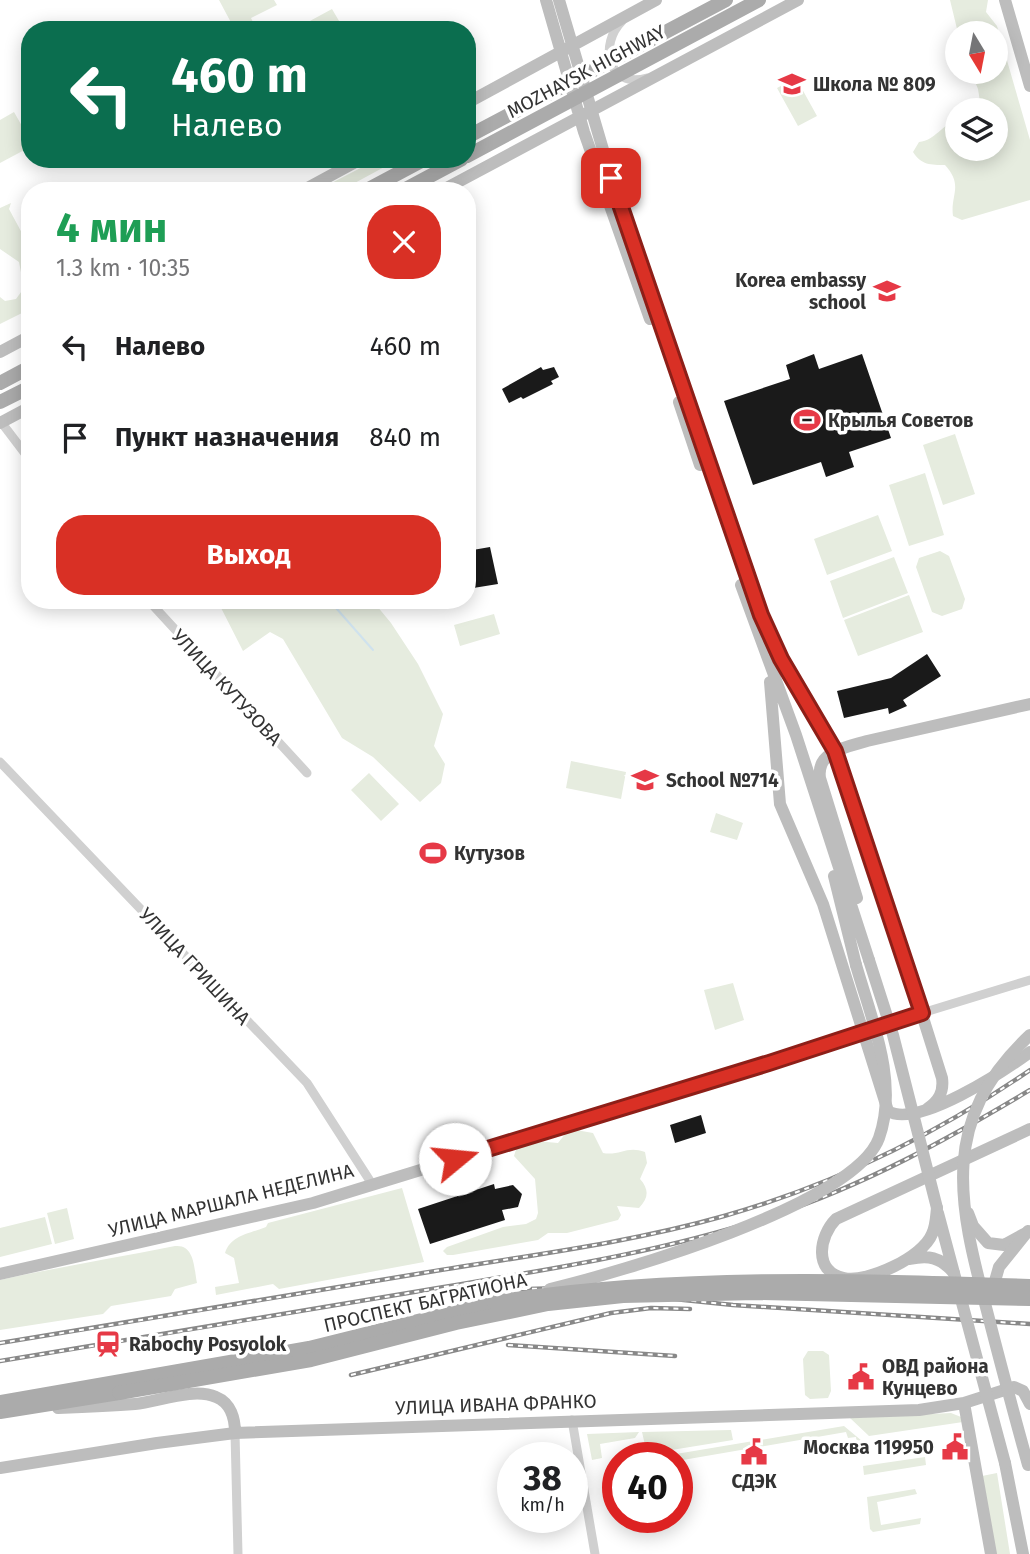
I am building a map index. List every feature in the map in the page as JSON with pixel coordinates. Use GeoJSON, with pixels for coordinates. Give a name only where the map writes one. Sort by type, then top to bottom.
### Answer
{"type":"FeatureCollection","features":[{"type":"Feature","properties":{"kind":"main road","name":"MOZHAYSK HIGHWAY"},"geometry":{"type":"LineString","coordinates":[[476,132],[726,0]]}},
{"type":"Feature","properties":{"kind":"main road","name":"MOZHAYSK HIGHWAY"},"geometry":{"type":"LineString","coordinates":[[476,152],[759,0]]}},
{"type":"Feature","properties":{"kind":"main road"},"geometry":{"type":"LineString","coordinates":[[382,182],[408,168]]}},
{"type":"Feature","properties":{"kind":"main road","name":"MOZHAYSK HIGHWAY"},"geometry":{"type":"LineString","coordinates":[[419,182],[445,168]]}},
{"type":"Feature","properties":{"kind":"main road"},"geometry":{"type":"LineString","coordinates":[[0,383],[21,372]]}},
{"type":"Feature","properties":{"kind":"main road"},"geometry":{"type":"LineString","coordinates":[[0,402],[21,392]]}},
{"type":"Feature","properties":{"kind":"main road","name":"ПРОСПЕКТ БАГРАТИОНА"},"geometry":{"type":"LineString","coordinates":[[0,1412],[309,1348],[494,1302],[624,1285],[744,1281],[897,1281],[1030,1286]]}},
{"type":"Feature","properties":{"kind":"main road","name":"ПРОСПЕКТ БАГРАТИОНА"},"geometry":{"type":"LineString","coordinates":[[0,1402],[311,1360],[456,1323],[548,1304],[624,1296],[757,1293],[1030,1299]]}},
{"type":"Feature","properties":{"kind":"street"},"geometry":{"type":"LineString","coordinates":[[547,0],[566,49],[585,115],[822,814],[893,1035],[1005,1462],[1023,1554]]}},
{"type":"Feature","properties":{"kind":"street"},"geometry":{"type":"LineString","coordinates":[[559,0],[566,49]]}},
{"type":"Feature","properties":{"kind":"street"},"geometry":{"type":"LineString","coordinates":[[476,98],[656,0]]}},
{"type":"Feature","properties":{"kind":"street"},"geometry":{"type":"LineString","coordinates":[[456,182],[798,0]]}},
{"type":"Feature","properties":{"kind":"street"},"geometry":{"type":"LineString","coordinates":[[1005,0],[1030,86]]}},
{"type":"Feature","properties":{"kind":"street"},"geometry":{"type":"LineString","coordinates":[[629,15],[612,33],[609,57],[613,68],[620,76],[629,80],[656,76]]}},
{"type":"Feature","properties":{"kind":"street"},"geometry":{"type":"LineString","coordinates":[[585,115],[761,615],[781,659],[835,751],[942,1078],[953,1095],[960,1095]]}},
{"type":"Feature","properties":{"kind":"street"},"geometry":{"type":"LineString","coordinates":[[318,182],[344,168]]}},
{"type":"Feature","properties":{"kind":"street"},"geometry":{"type":"LineString","coordinates":[[0,352],[21,341]]}},
{"type":"Feature","properties":{"kind":"street"},"geometry":{"type":"LineString","coordinates":[[21,412],[1,423],[21,449]]}},
{"type":"Feature","properties":{"kind":"street","name":"УЛИЦА КУТУЗОВА"},"geometry":{"type":"LineString","coordinates":[[156,609],[307,773]]}},
{"type":"Feature","properties":{"kind":"street"},"geometry":{"type":"LineString","coordinates":[[760,637],[773,695],[778,791],[823,904],[888,1111],[903,1116],[927,1109],[960,1095],[1030,1052]]}},
{"type":"Feature","properties":{"kind":"street"},"geometry":{"type":"LineString","coordinates":[[865,947],[857,898],[819,772],[825,757],[867,741],[1030,704]]}},
{"type":"Feature","properties":{"kind":"street","name":"УЛИЦА ГРИШИНА"},"geometry":{"type":"LineString","coordinates":[[0,762],[307,1083],[372,1184]]}},
{"type":"Feature","properties":{"kind":"street"},"geometry":{"type":"LineString","coordinates":[[494,1302],[611,1274],[682,1251],[797,1203],[851,1171],[867,1156],[879,1139],[884,1108],[881,1055],[842,913],[822,814]]}},
{"type":"Feature","properties":{"kind":"street","name":"УЛИЦА МАРШАЛА НЕДЕЛИНА"},"geometry":{"type":"LineString","coordinates":[[0,1274],[313,1203],[1030,980]]}},
{"type":"Feature","properties":{"kind":"street"},"geometry":{"type":"LineString","coordinates":[[1029,1472],[972,1253],[963,1199],[964,1156],[975,1110],[989,1081],[1030,1035]]}},
{"type":"Feature","properties":{"kind":"street"},"geometry":{"type":"LineString","coordinates":[[927,1109],[940,1096],[942,1078]]}},
{"type":"Feature","properties":{"kind":"street"},"geometry":{"type":"LineString","coordinates":[[937,1208],[932,1235],[920,1252],[910,1259],[867,1276],[845,1279],[835,1275],[827,1267],[821,1254],[821,1241],[835,1219],[1030,1129]]}},
{"type":"Feature","properties":{"kind":"street"},"geometry":{"type":"LineString","coordinates":[[963,1199],[972,1226],[988,1243],[1004,1245],[1029,1230]]}},
{"type":"Feature","properties":{"kind":"street"},"geometry":{"type":"LineString","coordinates":[[996,1344],[991,1296],[995,1277],[1006,1255],[1029,1230]]}},
{"type":"Feature","properties":{"kind":"street"},"geometry":{"type":"LineString","coordinates":[[910,1259],[933,1257],[946,1264],[954,1273]]}},
{"type":"Feature","properties":{"kind":"street","name":"УЛИЦА ИВАНА ФРАНКО"},"geometry":{"type":"LineString","coordinates":[[0,1468],[235,1433],[919,1409],[964,1403],[1014,1387],[1030,1385]]}},
{"type":"Feature","properties":{"kind":"street","name":"УЛИЦА ИВАНА ФРАНКО"},"geometry":{"type":"LineString","coordinates":[[1014,1387],[1023,1391],[1030,1403]]}},
{"type":"Feature","properties":{"kind":"street"},"geometry":{"type":"LineString","coordinates":[[0,1412],[138,1404],[189,1395],[211,1395],[221,1400],[232,1413],[235,1433],[238,1554]]}},
{"type":"Feature","properties":{"kind":"street","name":"УЛИЦА ИВАНА ФРАНКО"},"geometry":{"type":"LineString","coordinates":[[995,1395],[1030,1403]]}},
{"type":"Feature","properties":{"kind":"street"},"geometry":{"type":"LineString","coordinates":[[964,1403],[991,1554]]}},
{"type":"Feature","properties":{"kind":"street"},"geometry":{"type":"LineString","coordinates":[[572,1420],[595,1554]]}},
{"type":"Feature","properties":{"kind":"shaded area"},"geometry":{"type":"Polygon","coordinates":[[[219,0],[274,0],[277,5],[251,18],[252,21],[230,21],[219,0]]]}},
{"type":"Feature","properties":{"kind":"shaded area"},"geometry":{"type":"Polygon","coordinates":[[[950,0],[988,0],[986,12],[993,21],[955,21],[950,0]]]}},
{"type":"Feature","properties":{"kind":"shaded area"},"geometry":{"type":"Polygon","coordinates":[[[332,9],[339,21],[310,21],[332,9]]]}},
{"type":"Feature","properties":{"kind":"shaded area"},"geometry":{"type":"Polygon","coordinates":[[[1008,64],[1030,140],[1030,200],[962,220],[953,216],[955,185],[951,172],[945,165],[923,162],[913,152],[919,142],[925,141],[945,127],[945,161],[1008,161],[1008,98],[979,98],[976,84],[1008,84],[1008,64]]]}},
{"type":"Feature","properties":{"kind":"shaded area"},"geometry":{"type":"Polygon","coordinates":[[[796,78],[817,116],[798,126],[777,88],[796,78]]]}},
{"type":"Feature","properties":{"kind":"shaded area"},"geometry":{"type":"Polygon","coordinates":[[[14,112],[21,124],[21,152],[0,163],[0,120],[14,112]]]}},
{"type":"Feature","properties":{"kind":"shaded area"},"geometry":{"type":"Polygon","coordinates":[[[361,168],[382,168],[357,182],[333,182],[361,168]]]}},
{"type":"Feature","properties":{"kind":"shaded area"},"geometry":{"type":"Polygon","coordinates":[[[11,203],[9,209],[21,231],[21,272],[19,262],[0,249],[0,208],[11,203]]]}},
{"type":"Feature","properties":{"kind":"shaded area"},"geometry":{"type":"Polygon","coordinates":[[[21,292],[21,314],[0,324],[0,297],[5,301],[16,299],[21,292]]]}},
{"type":"Feature","properties":{"kind":"shaded area"},"geometry":{"type":"Polygon","coordinates":[[[955,434],[975,494],[943,505],[923,445],[955,434]]]}},
{"type":"Feature","properties":{"kind":"shaded area"},"geometry":{"type":"Polygon","coordinates":[[[925,473],[944,535],[909,546],[889,485],[925,473]]]}},
{"type":"Feature","properties":{"kind":"shaded area"},"geometry":{"type":"Polygon","coordinates":[[[878,515],[892,551],[827,575],[814,539],[878,515]]]}},
{"type":"Feature","properties":{"kind":"shaded area"},"geometry":{"type":"Polygon","coordinates":[[[940,551],[949,556],[965,599],[962,609],[942,616],[932,612],[916,567],[919,558],[940,551]]]}},
{"type":"Feature","properties":{"kind":"shaded area"},"geometry":{"type":"Polygon","coordinates":[[[894,557],[908,593],[843,618],[830,581],[894,557]]]}},
{"type":"Feature","properties":{"kind":"shaded area"},"geometry":{"type":"Polygon","coordinates":[[[909,595],[923,632],[858,656],[844,620],[909,595]]]}},
{"type":"Feature","properties":{"kind":"shaded area"},"geometry":{"type":"Polygon","coordinates":[[[222,609],[379,609],[418,664],[443,714],[434,746],[445,764],[441,783],[420,802],[373,757],[342,738],[283,639],[270,632],[243,651],[222,609]]]}},
{"type":"Feature","properties":{"kind":"shaded area"},"geometry":{"type":"Polygon","coordinates":[[[494,614],[500,634],[460,646],[454,625],[494,614]]]}},
{"type":"Feature","properties":{"kind":"shaded area"},"geometry":{"type":"Polygon","coordinates":[[[571,761],[626,772],[621,799],[566,788],[571,761]]]}},
{"type":"Feature","properties":{"kind":"shaded area"},"geometry":{"type":"Polygon","coordinates":[[[369,773],[399,804],[381,821],[351,790],[369,773]]]}},
{"type":"Feature","properties":{"kind":"shaded area"},"geometry":{"type":"Polygon","coordinates":[[[716,813],[743,823],[737,840],[710,832],[716,813]]]}},
{"type":"Feature","properties":{"kind":"shaded area"},"geometry":{"type":"Polygon","coordinates":[[[733,983],[744,1020],[715,1030],[704,990],[733,983]]]}},
{"type":"Feature","properties":{"kind":"shaded area"},"geometry":{"type":"Polygon","coordinates":[[[576,1130],[593,1133],[603,1153],[633,1150],[645,1152],[647,1163],[640,1179],[647,1194],[639,1208],[617,1206],[621,1215],[618,1220],[567,1233],[548,1233],[538,1240],[453,1255],[447,1255],[443,1251],[447,1247],[503,1227],[526,1224],[536,1219],[538,1213],[535,1179],[514,1156],[517,1146],[536,1141],[558,1143],[566,1133],[576,1130]]]}},
{"type":"Feature","properties":{"kind":"shaded area"},"geometry":{"type":"Polygon","coordinates":[[[402,1188],[424,1262],[279,1289],[273,1284],[216,1295],[215,1287],[239,1283],[234,1258],[225,1253],[236,1239],[266,1227],[268,1223],[402,1188]]]}},
{"type":"Feature","properties":{"kind":"shaded area"},"geometry":{"type":"Polygon","coordinates":[[[67,1208],[74,1239],[55,1244],[47,1213],[67,1208]]]}},
{"type":"Feature","properties":{"kind":"shaded area"},"geometry":{"type":"Polygon","coordinates":[[[45,1217],[52,1244],[0,1257],[0,1228],[45,1217]]]}},
{"type":"Feature","properties":{"kind":"shaded area"},"geometry":{"type":"Polygon","coordinates":[[[182,1246],[190,1253],[197,1283],[175,1289],[171,1296],[111,1306],[103,1314],[0,1330],[0,1280],[182,1246]]]}},
{"type":"Feature","properties":{"kind":"shaded area"},"geometry":{"type":"Polygon","coordinates":[[[808,1351],[823,1351],[829,1355],[831,1391],[828,1398],[810,1399],[805,1395],[803,1359],[808,1351]]]}},
{"type":"Feature","properties":{"kind":"shaded area"},"geometry":{"type":"Polygon","coordinates":[[[951,1413],[961,1417],[963,1422],[869,1436],[850,1418],[951,1413]]]}},
{"type":"Feature","properties":{"kind":"shaded area"},"geometry":{"type":"Polygon","coordinates":[[[844,1426],[862,1441],[862,1444],[857,1445],[856,1437],[848,1438],[846,1432],[693,1458],[693,1451],[844,1426]]]}},
{"type":"Feature","properties":{"kind":"shaded area"},"geometry":{"type":"Polygon","coordinates":[[[731,1430],[733,1440],[693,1447],[693,1442],[644,1442],[642,1432],[731,1430]]]}},
{"type":"Feature","properties":{"kind":"shaded area"},"geometry":{"type":"Polygon","coordinates":[[[639,1432],[635,1438],[602,1442],[602,1458],[592,1460],[587,1434],[639,1432]]]}},
{"type":"Feature","properties":{"kind":"shaded area"},"geometry":{"type":"Polygon","coordinates":[[[925,1457],[926,1465],[864,1475],[863,1466],[925,1457]]]}},
{"type":"Feature","properties":{"kind":"shaded area"},"geometry":{"type":"Polygon","coordinates":[[[997,1473],[1010,1554],[996,1554],[982,1476],[997,1473]]]}},
{"type":"Feature","properties":{"kind":"shaded area"},"geometry":{"type":"Polygon","coordinates":[[[915,1489],[917,1494],[877,1502],[881,1525],[921,1518],[920,1524],[873,1532],[870,1529],[867,1497],[915,1489]]]}},
{"type":"Feature","properties":{"kind":"building","name":"Крылья Советов"},"geometry":{"type":"Polygon","coordinates":[[[814,354],[819,369],[862,354],[891,438],[849,452],[854,467],[826,477],[821,462],[753,485],[724,401],[790,379],[786,365],[814,354]]]}},
{"type":"Feature","properties":{"kind":"building"},"geometry":{"type":"Polygon","coordinates":[[[541,367],[543,370],[554,367],[559,377],[551,381],[553,384],[509,403],[502,389],[541,367]]]}},
{"type":"Feature","properties":{"kind":"building"},"geometry":{"type":"Polygon","coordinates":[[[490,547],[498,584],[476,588],[476,549],[490,547]]]}},
{"type":"Feature","properties":{"kind":"building"},"geometry":{"type":"Polygon","coordinates":[[[927,654],[941,676],[903,700],[907,706],[889,714],[888,708],[844,718],[837,691],[891,678],[927,654]]]}},
{"type":"Feature","properties":{"kind":"building"},"geometry":{"type":"Polygon","coordinates":[[[701,1115],[706,1133],[675,1143],[670,1125],[701,1115]]]}},
{"type":"Feature","properties":{"kind":"building"},"geometry":{"type":"Polygon","coordinates":[[[494,1184],[495,1189],[513,1185],[522,1194],[518,1207],[502,1210],[505,1220],[430,1244],[418,1209],[494,1184]]]}},
{"type":"Feature","properties":{"kind":"waterway"},"geometry":{"type":"LineString","coordinates":[[337,609],[373,650]]}},
{"type":"Feature","properties":{"kind":"railway"},"geometry":{"type":"LineString","coordinates":[[0,1343],[568,1250],[647,1235],[724,1216],[805,1189],[883,1155],[958,1115],[1030,1070]]}},
{"type":"Feature","properties":{"kind":"railway"},"geometry":{"type":"LineString","coordinates":[[0,1361],[558,1268],[688,1240],[774,1215],[841,1190],[937,1143],[1030,1090]]}},
{"type":"Feature","properties":{"kind":"railway"},"geometry":{"type":"LineString","coordinates":[[482,1290],[566,1288],[733,1305],[1030,1324]]}},
{"type":"Feature","properties":{"kind":"railway"},"geometry":{"type":"LineString","coordinates":[[351,1375],[611,1313],[651,1308],[690,1309]]}},
{"type":"Feature","properties":{"kind":"railway"},"geometry":{"type":"LineString","coordinates":[[508,1345],[675,1356]]}},
{"type":"Feature","properties":{"kind":"place","name":"Школа № 809"},"geometry":{"type":"Point","coordinates":[792,84]}},
{"type":"Feature","properties":{"kind":"place","name":"Korea embassy school"},"geometry":{"type":"Point","coordinates":[887,291]}},
{"type":"Feature","properties":{"kind":"place","name":"Крылья Советов"},"geometry":{"type":"Point","coordinates":[807,420]}},
{"type":"Feature","properties":{"kind":"place","name":"School №714"},"geometry":{"type":"Point","coordinates":[645,780]}},
{"type":"Feature","properties":{"kind":"place","name":"Кутузов"},"geometry":{"type":"Point","coordinates":[433,853]}},
{"type":"Feature","properties":{"kind":"place","name":"Rabochy Posyolok"},"geometry":{"type":"Point","coordinates":[108,1344]}},
{"type":"Feature","properties":{"kind":"place","name":"ОВД района Кунцево"},"geometry":{"type":"Point","coordinates":[861,1377]}},
{"type":"Feature","properties":{"kind":"place","name":"Москва 119950"},"geometry":{"type":"Point","coordinates":[955,1447]}},
{"type":"Feature","properties":{"kind":"place","name":"СДЭК"},"geometry":{"type":"Point","coordinates":[754,1452]}},
{"type":"Feature","properties":{"kind":"route"},"geometry":{"type":"LineString","coordinates":[[455,1159],[863,1034],[922,1013],[835,751],[781,659],[761,615],[611,178]]}}]}
